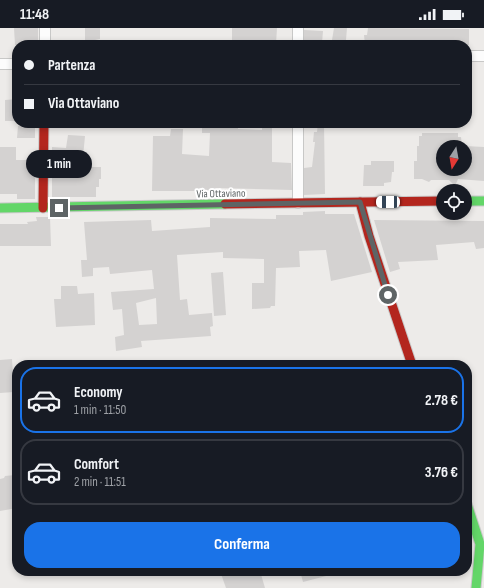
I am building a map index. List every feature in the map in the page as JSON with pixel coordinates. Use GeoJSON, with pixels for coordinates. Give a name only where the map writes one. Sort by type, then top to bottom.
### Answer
{"type":"FeatureCollection","features":[{"type":"Feature","properties":{"kind":"main road"},"geometry":{"type":"LineString","coordinates":[[43,208],[44,128]]}},
{"type":"Feature","properties":{"kind":"main road","name":"Via Ottaviano"},"geometry":{"type":"LineString","coordinates":[[0,208],[436,201]]}},
{"type":"Feature","properties":{"kind":"main road"},"geometry":{"type":"LineString","coordinates":[[472,201],[484,201]]}},
{"type":"Feature","properties":{"kind":"main road"},"geometry":{"type":"LineString","coordinates":[[360,202],[369,236],[410,360]]}},
{"type":"Feature","properties":{"kind":"main road"},"geometry":{"type":"LineString","coordinates":[[472,519],[480,544],[481,566],[476,588]]}},
{"type":"Feature","properties":{"kind":"street"},"geometry":{"type":"LineString","coordinates":[[45,28],[45,40]]}},
{"type":"Feature","properties":{"kind":"street"},"geometry":{"type":"LineString","coordinates":[[298,28],[298,40]]}},
{"type":"Feature","properties":{"kind":"street"},"geometry":{"type":"LineString","coordinates":[[472,56],[484,56]]}},
{"type":"Feature","properties":{"kind":"street"},"geometry":{"type":"LineString","coordinates":[[0,64],[12,64]]}},
{"type":"Feature","properties":{"kind":"street"},"geometry":{"type":"LineString","coordinates":[[298,128],[298,203]]}},
{"type":"Feature","properties":{"kind":"building"},"geometry":{"type":"Polygon","coordinates":[[[14,28],[38,28],[38,40],[15,40],[14,28]]]}},
{"type":"Feature","properties":{"kind":"building"},"geometry":{"type":"Polygon","coordinates":[[[85,28],[100,28],[100,39],[85,40],[85,28]]]}},
{"type":"Feature","properties":{"kind":"building"},"geometry":{"type":"Polygon","coordinates":[[[232,28],[277,28],[276,40],[232,40],[232,28]]]}},
{"type":"Feature","properties":{"kind":"building"},"geometry":{"type":"Polygon","coordinates":[[[334,28],[347,28],[346,40],[332,40],[334,28]]]}},
{"type":"Feature","properties":{"kind":"building"},"geometry":{"type":"Polygon","coordinates":[[[368,28],[469,29],[469,40],[364,40],[364,35],[367,35],[368,28]]]}},
{"type":"Feature","properties":{"kind":"building"},"geometry":{"type":"Polygon","coordinates":[[[304,30],[323,31],[322,40],[304,40],[304,30]]]}},
{"type":"Feature","properties":{"kind":"building"},"geometry":{"type":"Polygon","coordinates":[[[12,99],[12,121],[5,121],[5,100],[12,99]]]}},
{"type":"Feature","properties":{"kind":"building"},"geometry":{"type":"Polygon","coordinates":[[[18,128],[35,128],[35,138],[17,138],[18,128]]]}},
{"type":"Feature","properties":{"kind":"building"},"geometry":{"type":"Polygon","coordinates":[[[202,128],[262,130],[262,128],[272,128],[272,162],[291,163],[292,190],[217,188],[216,191],[152,191],[153,136],[170,136],[171,129],[183,129],[182,154],[209,156],[210,133],[202,133],[202,128]]]}},
{"type":"Feature","properties":{"kind":"building"},"geometry":{"type":"Polygon","coordinates":[[[317,128],[324,128],[325,194],[304,195],[304,168],[312,167],[315,142],[313,142],[314,132],[317,132],[317,128]]]}},
{"type":"Feature","properties":{"kind":"building"},"geometry":{"type":"Polygon","coordinates":[[[422,133],[458,133],[458,137],[461,137],[461,140],[436,140],[436,176],[472,176],[472,146],[484,147],[484,181],[458,179],[456,184],[453,184],[449,180],[431,180],[429,182],[422,179],[414,179],[414,161],[417,161],[419,136],[422,136],[422,133]]]}},
{"type":"Feature","properties":{"kind":"building"},"geometry":{"type":"Polygon","coordinates":[[[68,135],[85,136],[82,167],[101,167],[101,179],[99,179],[99,187],[96,187],[96,197],[52,197],[52,147],[66,148],[68,135]]]}},
{"type":"Feature","properties":{"kind":"building"},"geometry":{"type":"Polygon","coordinates":[[[0,147],[16,147],[16,160],[35,160],[35,199],[17,199],[17,194],[0,194],[0,147]]]}},
{"type":"Feature","properties":{"kind":"building"},"geometry":{"type":"Polygon","coordinates":[[[371,161],[394,161],[394,172],[392,172],[391,182],[384,183],[384,186],[363,186],[364,165],[371,165],[371,161]]]}},
{"type":"Feature","properties":{"kind":"building"},"geometry":{"type":"Polygon","coordinates":[[[325,211],[325,214],[354,214],[372,272],[331,281],[326,250],[299,251],[300,267],[276,268],[275,306],[271,306],[270,308],[252,309],[252,283],[264,283],[264,259],[223,258],[223,252],[177,255],[180,300],[187,299],[189,315],[212,313],[213,326],[210,327],[211,336],[141,341],[142,347],[116,351],[115,337],[124,335],[122,309],[113,310],[111,292],[154,289],[152,270],[110,274],[109,267],[93,268],[93,276],[82,277],[81,260],[87,260],[84,222],[151,220],[152,231],[210,227],[210,218],[276,219],[276,215],[303,215],[303,212],[325,211]],[[156,298],[136,303],[139,325],[157,324],[156,298]]]}},
{"type":"Feature","properties":{"kind":"building"},"geometry":{"type":"Polygon","coordinates":[[[36,217],[50,217],[51,246],[0,246],[0,224],[28,224],[27,222],[37,221],[36,217]]]}},
{"type":"Feature","properties":{"kind":"building"},"geometry":{"type":"Polygon","coordinates":[[[374,220],[484,221],[484,248],[476,249],[474,242],[436,245],[438,260],[398,262],[400,269],[390,272],[374,220]]]}},
{"type":"Feature","properties":{"kind":"building"},"geometry":{"type":"Polygon","coordinates":[[[223,272],[226,315],[214,316],[211,273],[223,272]]]}},
{"type":"Feature","properties":{"kind":"building"},"geometry":{"type":"Polygon","coordinates":[[[61,286],[77,286],[78,294],[94,293],[95,325],[56,327],[54,299],[61,299],[61,286]]]}},
{"type":"Feature","properties":{"kind":"building"},"geometry":{"type":"Polygon","coordinates":[[[12,359],[12,392],[0,393],[0,360],[12,359]]]}},
{"type":"Feature","properties":{"kind":"building"},"geometry":{"type":"Polygon","coordinates":[[[12,475],[12,509],[0,511],[0,479],[4,478],[5,476],[12,475]]]}},
{"type":"Feature","properties":{"kind":"building"},"geometry":{"type":"Polygon","coordinates":[[[222,576],[261,576],[265,588],[226,588],[222,576]]]}},
{"type":"Feature","properties":{"kind":"building"},"geometry":{"type":"Polygon","coordinates":[[[301,576],[326,576],[303,582],[301,576]]]}},
{"type":"Feature","properties":{"kind":"traffic: fast"},"geometry":{"type":"LineString","coordinates":[[472,201],[484,201]]}},
{"type":"Feature","properties":{"kind":"traffic: fast"},"geometry":{"type":"LineString","coordinates":[[0,208],[225,204]]}},
{"type":"Feature","properties":{"kind":"traffic: fast"},"geometry":{"type":"LineString","coordinates":[[472,519],[480,544],[476,588]]}},
{"type":"Feature","properties":{"kind":"traffic: jam"},"geometry":{"type":"LineString","coordinates":[[43,208],[44,128]]}},
{"type":"Feature","properties":{"kind":"traffic: jam"},"geometry":{"type":"LineString","coordinates":[[225,204],[436,201]]}},
{"type":"Feature","properties":{"kind":"traffic: jam"},"geometry":{"type":"LineString","coordinates":[[360,202],[369,236],[410,360]]}},
{"type":"Feature","properties":{"kind":"route"},"geometry":{"type":"LineString","coordinates":[[59,208],[360,202],[388,295]]}}]}
